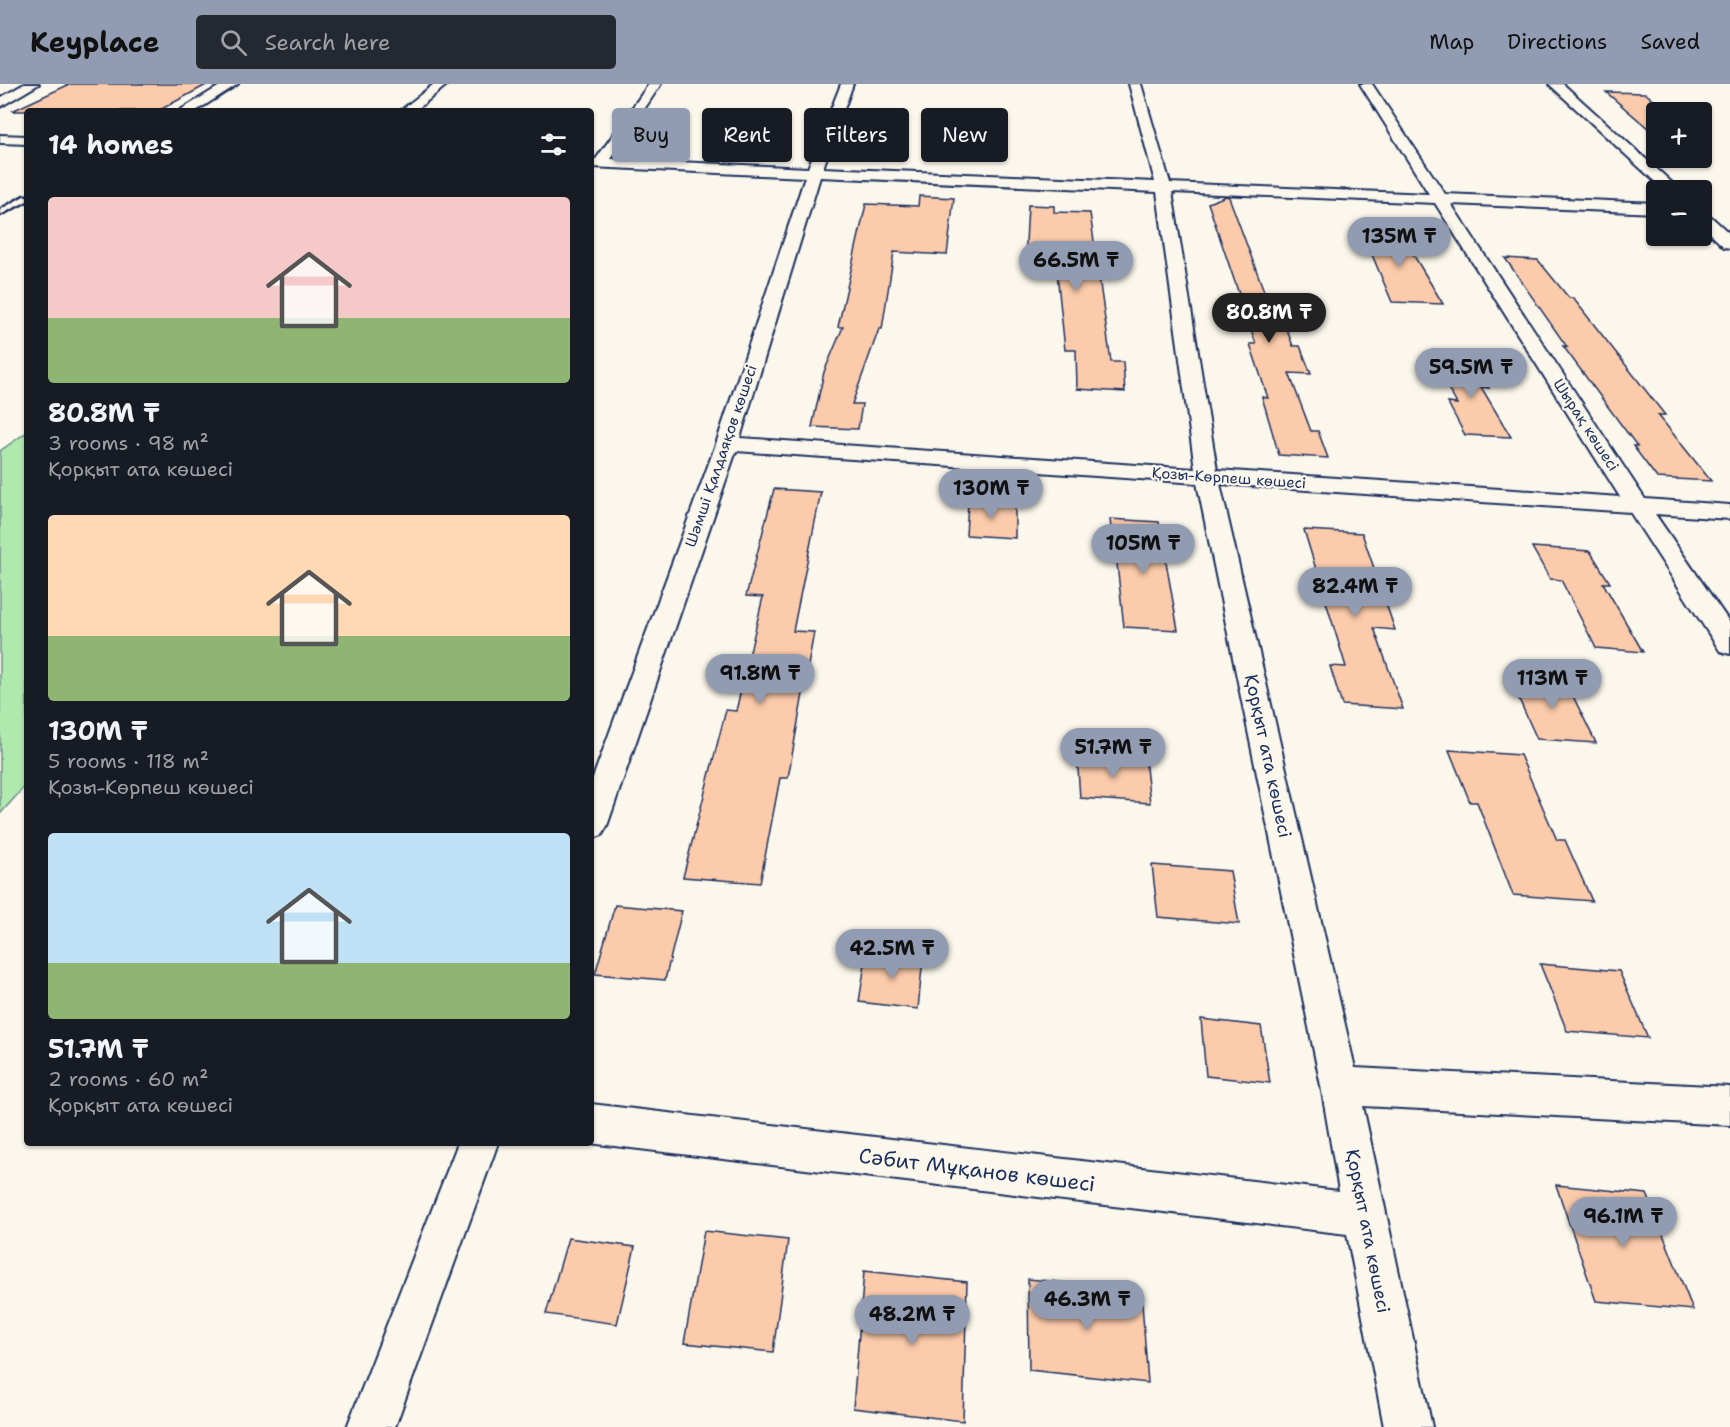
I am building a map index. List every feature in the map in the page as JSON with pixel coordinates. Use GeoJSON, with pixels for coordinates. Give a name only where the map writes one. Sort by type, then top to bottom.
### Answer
{"type":"FeatureCollection","features":[{"type":"Feature","properties":{"kind":"street"},"geometry":{"type":"LineString","coordinates":[[0,103],[33,84]]}},
{"type":"Feature","properties":{"kind":"street"},"geometry":{"type":"LineString","coordinates":[[191,108],[232,84]]}},
{"type":"Feature","properties":{"kind":"street"},"geometry":{"type":"LineString","coordinates":[[411,108],[442,84]]}},
{"type":"Feature","properties":{"kind":"street"},"geometry":{"type":"LineString","coordinates":[[596,164],[655,84]]}},
{"type":"Feature","properties":{"kind":"street","name":"Шәмші Қалдаяқов көшесі"},"geometry":{"type":"LineString","coordinates":[[594,818],[727,444],[814,171],[847,84]]}},
{"type":"Feature","properties":{"kind":"street","name":"Қорқыт ата көшесі"},"geometry":{"type":"LineString","coordinates":[[1135,84],[1164,188],[1207,476],[1340,1086],[1408,1427]]}},
{"type":"Feature","properties":{"kind":"street","name":"Шырақ көшесі"},"geometry":{"type":"LineString","coordinates":[[1366,84],[1637,505],[1730,644]]}},
{"type":"Feature","properties":{"kind":"street"},"geometry":{"type":"LineString","coordinates":[[1555,84],[1662,180]]}},
{"type":"Feature","properties":{"kind":"street"},"geometry":{"type":"LineString","coordinates":[[0,139],[24,140]]}},
{"type":"Feature","properties":{"kind":"street"},"geometry":{"type":"LineString","coordinates":[[596,164],[814,171],[1646,208]]}},
{"type":"Feature","properties":{"kind":"street"},"geometry":{"type":"LineString","coordinates":[[1712,210],[1720,210]]}},
{"type":"Feature","properties":{"kind":"street"},"geometry":{"type":"LineString","coordinates":[[1712,226],[1730,243]]}},
{"type":"Feature","properties":{"kind":"street","name":"Қозы-Көрпеш көшесі"},"geometry":{"type":"LineString","coordinates":[[727,444],[1730,512]]}},
{"type":"Feature","properties":{"kind":"street"},"geometry":{"type":"LineString","coordinates":[[1340,1086],[1730,1106]]}},
{"type":"Feature","properties":{"kind":"street","name":"Сәбит Мұқанов көшесі"},"geometry":{"type":"LineString","coordinates":[[594,1124],[1364,1215]]}},
{"type":"Feature","properties":{"kind":"street"},"geometry":{"type":"LineString","coordinates":[[371,1427],[477,1146]]}},
{"type":"Feature","properties":{"kind":"lane"},"geometry":{"type":"LineString","coordinates":[[0,213],[24,200]]}},
{"type":"Feature","properties":{"kind":"green space"},"geometry":{"type":"Polygon","coordinates":[[[24,434],[24,787],[0,814],[0,451],[24,434]]]}},
{"type":"Feature","properties":{"kind":"building"},"geometry":{"type":"Polygon","coordinates":[[[70,84],[208,84],[164,108],[24,108],[24,111],[12,111],[70,84]]]}},
{"type":"Feature","properties":{"kind":"building"},"geometry":{"type":"Polygon","coordinates":[[[1606,92],[1645,93],[1656,102],[1646,102],[1646,126],[1606,92]]]}},
{"type":"Feature","properties":{"kind":"building"},"geometry":{"type":"Polygon","coordinates":[[[919,196],[954,198],[947,255],[894,252],[882,329],[879,329],[852,404],[862,404],[858,429],[812,427],[824,372],[843,327],[838,327],[866,204],[918,206],[919,196]]]}},
{"type":"Feature","properties":{"kind":"building"},"geometry":{"type":"Polygon","coordinates":[[[1229,197],[1270,307],[1278,307],[1293,346],[1300,346],[1311,374],[1289,373],[1311,431],[1318,431],[1328,458],[1279,455],[1262,397],[1268,398],[1250,344],[1256,344],[1208,203],[1229,197]]]}},
{"type":"Feature","properties":{"kind":"building"},"geometry":{"type":"Polygon","coordinates":[[[1028,205],[1054,206],[1054,212],[1090,213],[1111,362],[1123,362],[1125,392],[1077,389],[1076,350],[1065,350],[1056,263],[1025,262],[1028,205]]]}},
{"type":"Feature","properties":{"kind":"building"},"geometry":{"type":"Polygon","coordinates":[[[1359,224],[1390,226],[1400,248],[1410,249],[1443,304],[1392,302],[1359,224]]]}},
{"type":"Feature","properties":{"kind":"building"},"geometry":{"type":"Polygon","coordinates":[[[1505,258],[1538,260],[1569,298],[1573,298],[1665,415],[1658,415],[1711,481],[1657,478],[1633,446],[1637,446],[1563,346],[1567,347],[1505,258]]]}},
{"type":"Feature","properties":{"kind":"building"},"geometry":{"type":"Polygon","coordinates":[[[1432,360],[1474,362],[1489,388],[1481,387],[1511,437],[1465,435],[1448,403],[1457,404],[1432,360]]]}},
{"type":"Feature","properties":{"kind":"building"},"geometry":{"type":"Polygon","coordinates":[[[774,489],[821,492],[793,631],[814,632],[788,778],[780,778],[760,883],[683,877],[726,710],[736,711],[763,597],[746,596],[774,489]]]}},
{"type":"Feature","properties":{"kind":"building"},"geometry":{"type":"Polygon","coordinates":[[[968,502],[1015,505],[1015,538],[966,535],[968,502]]]}},
{"type":"Feature","properties":{"kind":"building"},"geometry":{"type":"Polygon","coordinates":[[[1110,519],[1159,522],[1178,630],[1124,627],[1110,519]]]}},
{"type":"Feature","properties":{"kind":"building"},"geometry":{"type":"Polygon","coordinates":[[[1304,530],[1362,533],[1395,630],[1374,628],[1403,709],[1342,705],[1330,666],[1346,667],[1304,530]]]}},
{"type":"Feature","properties":{"kind":"building"},"geometry":{"type":"Polygon","coordinates":[[[1532,547],[1590,551],[1610,583],[1603,583],[1643,652],[1596,648],[1561,580],[1550,579],[1532,547]]]}},
{"type":"Feature","properties":{"kind":"building"},"geometry":{"type":"Polygon","coordinates":[[[1509,677],[1565,680],[1596,743],[1537,739],[1509,677]]]}},
{"type":"Feature","properties":{"kind":"building"},"geometry":{"type":"Polygon","coordinates":[[[1449,750],[1520,755],[1557,840],[1565,840],[1592,901],[1513,895],[1477,802],[1470,802],[1449,750]]]}},
{"type":"Feature","properties":{"kind":"building"},"geometry":{"type":"Polygon","coordinates":[[[1077,754],[1145,759],[1150,803],[1080,798],[1077,754]]]}},
{"type":"Feature","properties":{"kind":"building"},"geometry":{"type":"Polygon","coordinates":[[[1152,865],[1230,871],[1239,924],[1158,917],[1152,865]]]}},
{"type":"Feature","properties":{"kind":"building"},"geometry":{"type":"Polygon","coordinates":[[[615,905],[682,911],[665,980],[595,974],[615,905]]]}},
{"type":"Feature","properties":{"kind":"building"},"geometry":{"type":"Polygon","coordinates":[[[867,951],[923,957],[918,1009],[859,1002],[867,951]]]}},
{"type":"Feature","properties":{"kind":"building"},"geometry":{"type":"Polygon","coordinates":[[[1540,964],[1619,971],[1648,1038],[1567,1031],[1540,964]]]}},
{"type":"Feature","properties":{"kind":"building"},"geometry":{"type":"Polygon","coordinates":[[[1201,1019],[1261,1026],[1270,1083],[1206,1076],[1201,1019]]]}},
{"type":"Feature","properties":{"kind":"building"},"geometry":{"type":"Polygon","coordinates":[[[1556,1185],[1647,1194],[1693,1310],[1596,1301],[1556,1185]]]}},
{"type":"Feature","properties":{"kind":"building"},"geometry":{"type":"Polygon","coordinates":[[[704,1231],[788,1240],[773,1352],[684,1343],[704,1231]]]}},
{"type":"Feature","properties":{"kind":"building"},"geometry":{"type":"Polygon","coordinates":[[[568,1238],[635,1247],[617,1324],[546,1314],[568,1238]]]}},
{"type":"Feature","properties":{"kind":"building"},"geometry":{"type":"Polygon","coordinates":[[[864,1271],[967,1282],[963,1421],[853,1408],[864,1271]]]}},
{"type":"Feature","properties":{"kind":"building"},"geometry":{"type":"Polygon","coordinates":[[[1028,1279],[1141,1290],[1148,1383],[1029,1370],[1028,1279]]]}}]}
